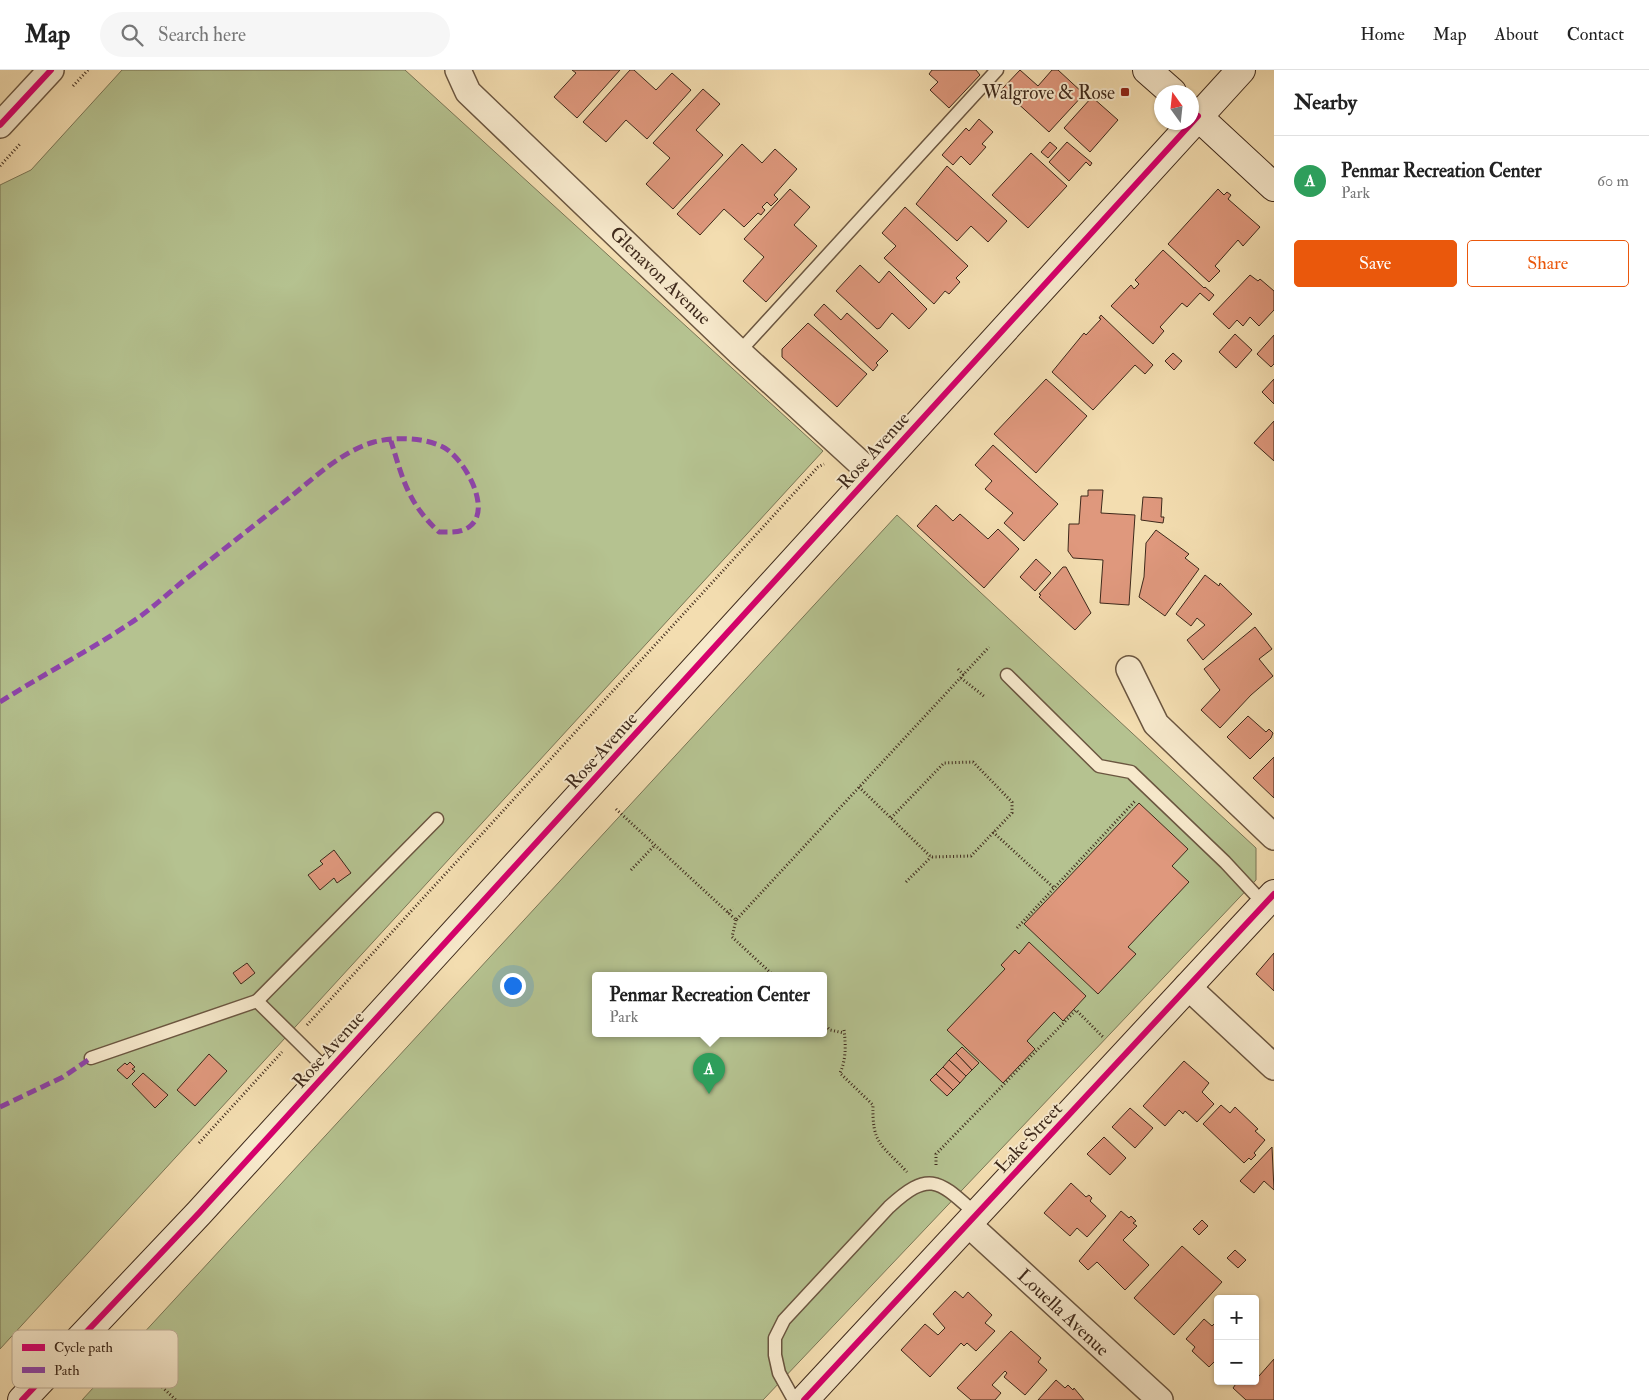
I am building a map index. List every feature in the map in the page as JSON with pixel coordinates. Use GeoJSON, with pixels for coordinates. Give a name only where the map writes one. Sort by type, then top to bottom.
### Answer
{"type":"FeatureCollection","features":[{"type":"Feature","properties":{"kind":"street"},"geometry":{"type":"LineString","coordinates":[[0,125],[51,70]]}},
{"type":"Feature","properties":{"kind":"street","name":"Glenavon Avenue"},"geometry":{"type":"LineString","coordinates":[[458,70],[468,92],[739,352],[872,474]]}},
{"type":"Feature","properties":{"kind":"street"},"geometry":{"type":"LineString","coordinates":[[1147,70],[1164,85]]}},
{"type":"Feature","properties":{"kind":"street","name":"Rose Avenue"},"geometry":{"type":"LineString","coordinates":[[1199,109],[1241,70]]}},
{"type":"Feature","properties":{"kind":"street"},"geometry":{"type":"LineString","coordinates":[[1199,117],[1274,187]]}},
{"type":"Feature","properties":{"kind":"street","name":"Rose Avenue"},"geometry":{"type":"LineString","coordinates":[[88,1330],[199,1213],[872,474],[1180,130]]}},
{"type":"Feature","properties":{"kind":"street"},"geometry":{"type":"LineString","coordinates":[[1129,669],[1156,724],[1274,837]]}},
{"type":"Feature","properties":{"kind":"street","name":"Lake Street"},"geometry":{"type":"LineString","coordinates":[[804,1400],[1269,899]]}},
{"type":"Feature","properties":{"kind":"street"},"geometry":{"type":"LineString","coordinates":[[1187,986],[1274,1066]]}},
{"type":"Feature","properties":{"kind":"street","name":"Louella Avenue"},"geometry":{"type":"LineString","coordinates":[[972,1219],[1160,1400]]}},
{"type":"Feature","properties":{"kind":"street","name":"Rose Avenue"},"geometry":{"type":"LineString","coordinates":[[22,1400],[33,1388]]}},
{"type":"Feature","properties":{"kind":"lane"},"geometry":{"type":"LineString","coordinates":[[739,352],[997,70]]}},
{"type":"Feature","properties":{"kind":"lane"},"geometry":{"type":"LineString","coordinates":[[1006,675],[1099,766],[1131,772],[1224,862],[1269,899]]}},
{"type":"Feature","properties":{"kind":"lane"},"geometry":{"type":"LineString","coordinates":[[91,1058],[257,1001],[437,818]]}},
{"type":"Feature","properties":{"kind":"lane"},"geometry":{"type":"LineString","coordinates":[[257,1001],[328,1071]]}},
{"type":"Feature","properties":{"kind":"lane"},"geometry":{"type":"LineString","coordinates":[[794,1400],[779,1373],[775,1355],[775,1338],[784,1320],[888,1206],[906,1191],[927,1183],[940,1184],[972,1219]]}},
{"type":"Feature","properties":{"kind":"path"},"geometry":{"type":"LineString","coordinates":[[199,1143],[818,467],[824,464]]}},
{"type":"Feature","properties":{"kind":"path"},"geometry":{"type":"LineString","coordinates":[[770,972],[732,937],[736,920],[989,648]]}},
{"type":"Feature","properties":{"kind":"path"},"geometry":{"type":"LineString","coordinates":[[958,669],[962,676],[985,697]]}},
{"type":"Feature","properties":{"kind":"path"},"geometry":{"type":"LineString","coordinates":[[859,787],[891,818],[931,856],[971,856],[1012,813],[1012,802],[973,762],[944,763],[891,818]]}},
{"type":"Feature","properties":{"kind":"path"},"geometry":{"type":"LineString","coordinates":[[1017,928],[1147,787]]}},
{"type":"Feature","properties":{"kind":"path"},"geometry":{"type":"LineString","coordinates":[[616,809],[736,920]]}},
{"type":"Feature","properties":{"kind":"path"},"geometry":{"type":"LineString","coordinates":[[993,832],[1054,888]]}},
{"type":"Feature","properties":{"kind":"path"},"geometry":{"type":"LineString","coordinates":[[631,870],[655,845]]}},
{"type":"Feature","properties":{"kind":"path"},"geometry":{"type":"LineString","coordinates":[[906,882],[931,856]]}},
{"type":"Feature","properties":{"kind":"path"},"geometry":{"type":"LineString","coordinates":[[728,913],[733,908]]}},
{"type":"Feature","properties":{"kind":"path"},"geometry":{"type":"LineString","coordinates":[[942,1170],[936,1164],[936,1154],[1076,1010],[1123,1055]]}},
{"type":"Feature","properties":{"kind":"path"},"geometry":{"type":"LineString","coordinates":[[827,1027],[830,1030],[844,1032],[843,1065],[840,1073],[874,1105],[873,1130],[878,1140],[920,1186]]}},
{"type":"Feature","properties":{"kind":"path"},"geometry":{"type":"LineString","coordinates":[[163,1388],[176,1400]]}},
{"type":"Feature","properties":{"kind":"green space"},"geometry":{"type":"Polygon","coordinates":[[[122,70],[405,70],[823,451],[17,1330],[12,1330],[12,1336],[0,1349],[0,185],[31,170],[122,70]]]}},
{"type":"Feature","properties":{"kind":"green space"},"geometry":{"type":"Polygon","coordinates":[[[897,515],[1256,848],[1256,880],[763,1400],[82,1400],[93,1388],[178,1388],[178,1330],[146,1330],[897,515]]]}},
{"type":"Feature","properties":{"kind":"building"},"geometry":{"type":"Polygon","coordinates":[[[572,70],[620,70],[577,118],[554,97],[576,73],[572,70]]]}},
{"type":"Feature","properties":{"kind":"building"},"geometry":{"type":"Polygon","coordinates":[[[630,70],[634,70],[656,90],[672,73],[691,90],[647,139],[626,120],[606,142],[583,122],[630,70]]]}},
{"type":"Feature","properties":{"kind":"building"},"geometry":{"type":"Polygon","coordinates":[[[932,70],[976,70],[980,75],[949,108],[930,90],[938,82],[929,74],[932,70]]]}},
{"type":"Feature","properties":{"kind":"building"},"geometry":{"type":"Polygon","coordinates":[[[1020,70],[1038,86],[1052,70],[1058,70],[1084,94],[1049,132],[1002,89],[1020,70]]]}},
{"type":"Feature","properties":{"kind":"building"},"geometry":{"type":"Polygon","coordinates":[[[703,89],[720,104],[696,130],[723,155],[673,209],[646,184],[670,158],[653,143],[703,89]]]}},
{"type":"Feature","properties":{"kind":"building"},"geometry":{"type":"Polygon","coordinates":[[[1092,97],[1118,120],[1090,152],[1064,128],[1092,97]]]}},
{"type":"Feature","properties":{"kind":"building"},"geometry":{"type":"Polygon","coordinates":[[[979,119],[993,132],[982,144],[986,147],[970,165],[961,156],[953,165],[942,155],[966,128],[969,131],[979,119]]]}},
{"type":"Feature","properties":{"kind":"building"},"geometry":{"type":"Polygon","coordinates":[[[1050,142],[1057,148],[1048,158],[1041,152],[1050,142]]]}},
{"type":"Feature","properties":{"kind":"building"},"geometry":{"type":"Polygon","coordinates":[[[1067,142],[1092,163],[1090,166],[1086,162],[1069,181],[1049,162],[1067,142]]]}},
{"type":"Feature","properties":{"kind":"building"},"geometry":{"type":"Polygon","coordinates":[[[742,144],[762,163],[775,149],[797,169],[774,195],[778,199],[771,206],[767,202],[762,207],[765,210],[761,215],[758,213],[744,227],[724,209],[700,235],[677,214],[742,144]]]}},
{"type":"Feature","properties":{"kind":"building"},"geometry":{"type":"Polygon","coordinates":[[[1031,153],[1067,186],[1028,228],[992,195],[1031,153]]]}},
{"type":"Feature","properties":{"kind":"building"},"geometry":{"type":"Polygon","coordinates":[[[947,166],[1007,221],[988,242],[971,226],[957,241],[916,204],[947,166]]]}},
{"type":"Feature","properties":{"kind":"building"},"geometry":{"type":"Polygon","coordinates":[[[790,189],[810,207],[794,225],[817,246],[766,302],[743,281],[764,257],[744,239],[790,189]]]}},
{"type":"Feature","properties":{"kind":"building"},"geometry":{"type":"Polygon","coordinates":[[[1218,189],[1224,195],[1227,192],[1231,195],[1228,199],[1260,227],[1243,246],[1238,240],[1215,266],[1220,271],[1209,282],[1168,244],[1218,189]]]}},
{"type":"Feature","properties":{"kind":"building"},"geometry":{"type":"Polygon","coordinates":[[[905,207],[968,266],[956,278],[960,282],[949,294],[945,291],[934,304],[884,258],[896,246],[882,233],[905,207]]]}},
{"type":"Feature","properties":{"kind":"building"},"geometry":{"type":"Polygon","coordinates":[[[1163,250],[1214,295],[1209,301],[1200,293],[1187,307],[1182,303],[1160,327],[1164,331],[1153,344],[1111,306],[1131,285],[1134,289],[1139,284],[1135,280],[1163,250]]]}},
{"type":"Feature","properties":{"kind":"building"},"geometry":{"type":"Polygon","coordinates":[[[860,265],[879,283],[889,271],[927,309],[909,329],[892,313],[880,328],[877,329],[836,291],[860,265]]]}},
{"type":"Feature","properties":{"kind":"building"},"geometry":{"type":"Polygon","coordinates":[[[1250,275],[1258,281],[1260,279],[1274,291],[1274,310],[1259,326],[1250,317],[1243,326],[1237,320],[1229,329],[1213,314],[1250,275]]]}},
{"type":"Feature","properties":{"kind":"building"},"geometry":{"type":"Polygon","coordinates":[[[824,304],[841,320],[847,313],[888,351],[876,363],[878,365],[873,371],[814,315],[824,304]]]}},
{"type":"Feature","properties":{"kind":"building"},"geometry":{"type":"Polygon","coordinates":[[[1101,315],[1153,365],[1145,374],[1135,365],[1093,410],[1052,372],[1084,333],[1086,335],[1101,319],[1099,318],[1101,315]]]}},
{"type":"Feature","properties":{"kind":"building"},"geometry":{"type":"Polygon","coordinates":[[[808,323],[867,374],[837,407],[782,357],[782,349],[808,323]]]}},
{"type":"Feature","properties":{"kind":"building"},"geometry":{"type":"Polygon","coordinates":[[[1235,334],[1252,350],[1236,368],[1219,352],[1235,334]]]}},
{"type":"Feature","properties":{"kind":"building"},"geometry":{"type":"Polygon","coordinates":[[[1274,335],[1274,364],[1271,367],[1257,354],[1274,335]]]}},
{"type":"Feature","properties":{"kind":"building"},"geometry":{"type":"Polygon","coordinates":[[[1173,353],[1182,361],[1174,370],[1165,361],[1173,353]]]}},
{"type":"Feature","properties":{"kind":"building"},"geometry":{"type":"Polygon","coordinates":[[[1046,379],[1087,416],[1036,473],[994,434],[1046,379]]]}},
{"type":"Feature","properties":{"kind":"building"},"geometry":{"type":"Polygon","coordinates":[[[1274,379],[1274,404],[1262,392],[1274,379]]]}},
{"type":"Feature","properties":{"kind":"building"},"geometry":{"type":"Polygon","coordinates":[[[1274,421],[1274,461],[1254,443],[1274,421]]]}},
{"type":"Feature","properties":{"kind":"building"},"geometry":{"type":"Polygon","coordinates":[[[993,445],[1058,504],[1024,541],[1004,523],[1013,513],[985,489],[992,481],[975,465],[993,445]]]}},
{"type":"Feature","properties":{"kind":"building"},"geometry":{"type":"Polygon","coordinates":[[[1088,490],[1103,490],[1101,513],[1135,515],[1129,605],[1100,603],[1103,560],[1073,558],[1068,551],[1069,524],[1079,524],[1081,496],[1088,496],[1088,490]]]}},
{"type":"Feature","properties":{"kind":"building"},"geometry":{"type":"Polygon","coordinates":[[[1143,497],[1162,498],[1161,517],[1164,517],[1163,523],[1141,520],[1143,497]]]}},
{"type":"Feature","properties":{"kind":"building"},"geometry":{"type":"Polygon","coordinates":[[[936,505],[953,521],[960,514],[988,539],[998,529],[1019,549],[984,588],[917,526],[936,505]]]}},
{"type":"Feature","properties":{"kind":"building"},"geometry":{"type":"Polygon","coordinates":[[[1156,530],[1189,554],[1185,558],[1199,569],[1165,616],[1139,597],[1144,577],[1146,543],[1156,530]]]}},
{"type":"Feature","properties":{"kind":"building"},"geometry":{"type":"Polygon","coordinates":[[[1036,559],[1051,573],[1035,591],[1020,577],[1036,559]]]}},
{"type":"Feature","properties":{"kind":"building"},"geometry":{"type":"Polygon","coordinates":[[[1063,567],[1066,567],[1091,613],[1075,630],[1039,597],[1041,595],[1039,594],[1063,567]]]}},
{"type":"Feature","properties":{"kind":"building"},"geometry":{"type":"Polygon","coordinates":[[[1205,575],[1219,586],[1220,583],[1252,614],[1203,660],[1187,640],[1205,625],[1197,618],[1191,626],[1176,614],[1205,575]]]}},
{"type":"Feature","properties":{"kind":"building"},"geometry":{"type":"Polygon","coordinates":[[[1255,627],[1272,649],[1259,659],[1273,676],[1251,695],[1220,728],[1201,710],[1220,690],[1204,669],[1255,627]]]}},
{"type":"Feature","properties":{"kind":"building"},"geometry":{"type":"Polygon","coordinates":[[[1248,716],[1266,732],[1269,729],[1273,733],[1271,738],[1250,759],[1227,737],[1248,716]]]}},
{"type":"Feature","properties":{"kind":"building"},"geometry":{"type":"Polygon","coordinates":[[[1274,757],[1274,798],[1253,778],[1274,757]]]}},
{"type":"Feature","properties":{"kind":"building"},"geometry":{"type":"Polygon","coordinates":[[[1139,803],[1188,849],[1172,866],[1189,882],[1128,947],[1136,954],[1098,994],[1024,924],[1139,803]]]}},
{"type":"Feature","properties":{"kind":"building"},"geometry":{"type":"Polygon","coordinates":[[[334,850],[351,873],[337,883],[334,878],[320,890],[308,875],[323,864],[320,861],[334,850]]]}},
{"type":"Feature","properties":{"kind":"building"},"geometry":{"type":"Polygon","coordinates":[[[1029,942],[1086,996],[1063,1021],[1054,1012],[1027,1041],[1035,1049],[1003,1083],[947,1030],[1005,969],[1001,965],[1015,950],[1019,954],[1029,942]]]}},
{"type":"Feature","properties":{"kind":"building"},"geometry":{"type":"Polygon","coordinates":[[[1274,953],[1274,991],[1256,974],[1274,953]]]}},
{"type":"Feature","properties":{"kind":"building"},"geometry":{"type":"Polygon","coordinates":[[[247,963],[255,973],[241,984],[233,973],[247,963]]]}},
{"type":"Feature","properties":{"kind":"building"},"geometry":{"type":"Polygon","coordinates":[[[962,1047],[979,1063],[972,1070],[956,1053],[962,1047]]]}},
{"type":"Feature","properties":{"kind":"building"},"geometry":{"type":"Polygon","coordinates":[[[956,1053],[972,1070],[966,1076],[949,1060],[956,1053]]]}},
{"type":"Feature","properties":{"kind":"building"},"geometry":{"type":"Polygon","coordinates":[[[209,1054],[227,1071],[195,1106],[177,1090],[209,1054]]]}},
{"type":"Feature","properties":{"kind":"building"},"geometry":{"type":"Polygon","coordinates":[[[949,1060],[966,1076],[960,1083],[943,1067],[949,1060]]]}},
{"type":"Feature","properties":{"kind":"building"},"geometry":{"type":"Polygon","coordinates":[[[1184,1061],[1209,1083],[1202,1092],[1214,1104],[1197,1122],[1185,1111],[1183,1114],[1179,1110],[1165,1126],[1143,1106],[1184,1061]]]}},
{"type":"Feature","properties":{"kind":"building"},"geometry":{"type":"Polygon","coordinates":[[[130,1062],[135,1067],[132,1069],[135,1071],[127,1079],[117,1070],[125,1063],[127,1065],[130,1062]]]}},
{"type":"Feature","properties":{"kind":"building"},"geometry":{"type":"Polygon","coordinates":[[[943,1067],[960,1083],[953,1090],[936,1074],[943,1067]]]}},
{"type":"Feature","properties":{"kind":"building"},"geometry":{"type":"Polygon","coordinates":[[[143,1073],[168,1095],[155,1108],[132,1084],[143,1073]]]}},
{"type":"Feature","properties":{"kind":"building"},"geometry":{"type":"Polygon","coordinates":[[[936,1074],[953,1090],[947,1096],[930,1080],[936,1074]]]}},
{"type":"Feature","properties":{"kind":"building"},"geometry":{"type":"Polygon","coordinates":[[[1221,1105],[1230,1113],[1235,1107],[1258,1129],[1255,1131],[1265,1140],[1254,1153],[1256,1155],[1251,1160],[1249,1158],[1244,1163],[1203,1124],[1221,1105]]]}},
{"type":"Feature","properties":{"kind":"building"},"geometry":{"type":"Polygon","coordinates":[[[1130,1108],[1153,1128],[1135,1148],[1112,1127],[1130,1108]]]}},
{"type":"Feature","properties":{"kind":"building"},"geometry":{"type":"Polygon","coordinates":[[[1104,1137],[1126,1158],[1110,1175],[1087,1154],[1104,1137]]]}},
{"type":"Feature","properties":{"kind":"building"},"geometry":{"type":"Polygon","coordinates":[[[1272,1147],[1274,1190],[1264,1181],[1254,1193],[1240,1181],[1272,1147]]]}},
{"type":"Feature","properties":{"kind":"building"},"geometry":{"type":"Polygon","coordinates":[[[1071,1183],[1086,1197],[1089,1195],[1092,1198],[1090,1201],[1106,1216],[1087,1237],[1077,1228],[1070,1236],[1044,1213],[1071,1183]]]}},
{"type":"Feature","properties":{"kind":"building"},"geometry":{"type":"Polygon","coordinates":[[[1121,1211],[1129,1218],[1131,1216],[1136,1221],[1133,1223],[1137,1226],[1123,1240],[1149,1265],[1125,1290],[1097,1262],[1088,1270],[1079,1261],[1121,1211]]]}},
{"type":"Feature","properties":{"kind":"building"},"geometry":{"type":"Polygon","coordinates":[[[1202,1220],[1208,1226],[1199,1235],[1193,1229],[1202,1220]]]}},
{"type":"Feature","properties":{"kind":"building"},"geometry":{"type":"Polygon","coordinates":[[[1182,1246],[1222,1282],[1174,1335],[1134,1298],[1182,1246]]]}},
{"type":"Feature","properties":{"kind":"building"},"geometry":{"type":"Polygon","coordinates":[[[1235,1250],[1246,1260],[1238,1268],[1227,1258],[1235,1250]]]}},
{"type":"Feature","properties":{"kind":"building"},"geometry":{"type":"Polygon","coordinates":[[[955,1291],[963,1298],[968,1292],[992,1315],[985,1323],[995,1331],[976,1351],[967,1343],[964,1346],[961,1343],[930,1377],[901,1350],[925,1324],[938,1335],[945,1328],[933,1314],[955,1291]]]}},
{"type":"Feature","properties":{"kind":"building"},"geometry":{"type":"Polygon","coordinates":[[[1204,1319],[1212,1326],[1214,1324],[1214,1362],[1209,1367],[1192,1351],[1195,1347],[1186,1339],[1204,1319]]]}},
{"type":"Feature","properties":{"kind":"building"},"geometry":{"type":"Polygon","coordinates":[[[1011,1331],[1041,1358],[1038,1362],[1047,1370],[1025,1395],[1004,1377],[1007,1373],[1005,1371],[992,1385],[1001,1393],[995,1400],[971,1400],[957,1388],[1011,1331]]]}},
{"type":"Feature","properties":{"kind":"building"},"geometry":{"type":"Polygon","coordinates":[[[1274,1359],[1274,1400],[1246,1400],[1233,1388],[1235,1385],[1259,1385],[1259,1376],[1274,1359]]]}},
{"type":"Feature","properties":{"kind":"building"},"geometry":{"type":"Polygon","coordinates":[[[1056,1380],[1065,1388],[1068,1385],[1073,1390],[1074,1388],[1084,1400],[1038,1400],[1056,1380]]]}},
{"type":"Feature","properties":{"kind":"marked path"},"geometry":{"type":"LineString","coordinates":[[0,702],[136,619],[329,466],[362,446],[382,440],[408,439],[433,443],[450,451],[466,471],[477,496],[478,508],[476,519],[469,527],[458,531],[439,532],[429,521],[413,501],[399,468],[391,441]]}},
{"type":"Feature","properties":{"kind":"marked path"},"geometry":{"type":"LineString","coordinates":[[0,1107],[63,1077],[91,1058]]}},
{"type":"Feature","properties":{"kind":"cycle path"},"geometry":{"type":"LineString","coordinates":[[0,125],[51,70]]}},
{"type":"Feature","properties":{"kind":"cycle path"},"geometry":{"type":"LineString","coordinates":[[88,1330],[199,1213],[1185,130]]}},
{"type":"Feature","properties":{"kind":"cycle path"},"geometry":{"type":"LineString","coordinates":[[804,1400],[1274,894]]}},
{"type":"Feature","properties":{"kind":"cycle path"},"geometry":{"type":"LineString","coordinates":[[22,1400],[33,1388]]}},
{"type":"Feature","properties":{"kind":"place","name":"Walgrove & Rose"},"geometry":{"type":"Point","coordinates":[1125,92]}},
{"type":"Feature","properties":{"kind":"place","name":"Penmar Recreation Center"},"geometry":{"type":"Point","coordinates":[709,1094]}}]}
